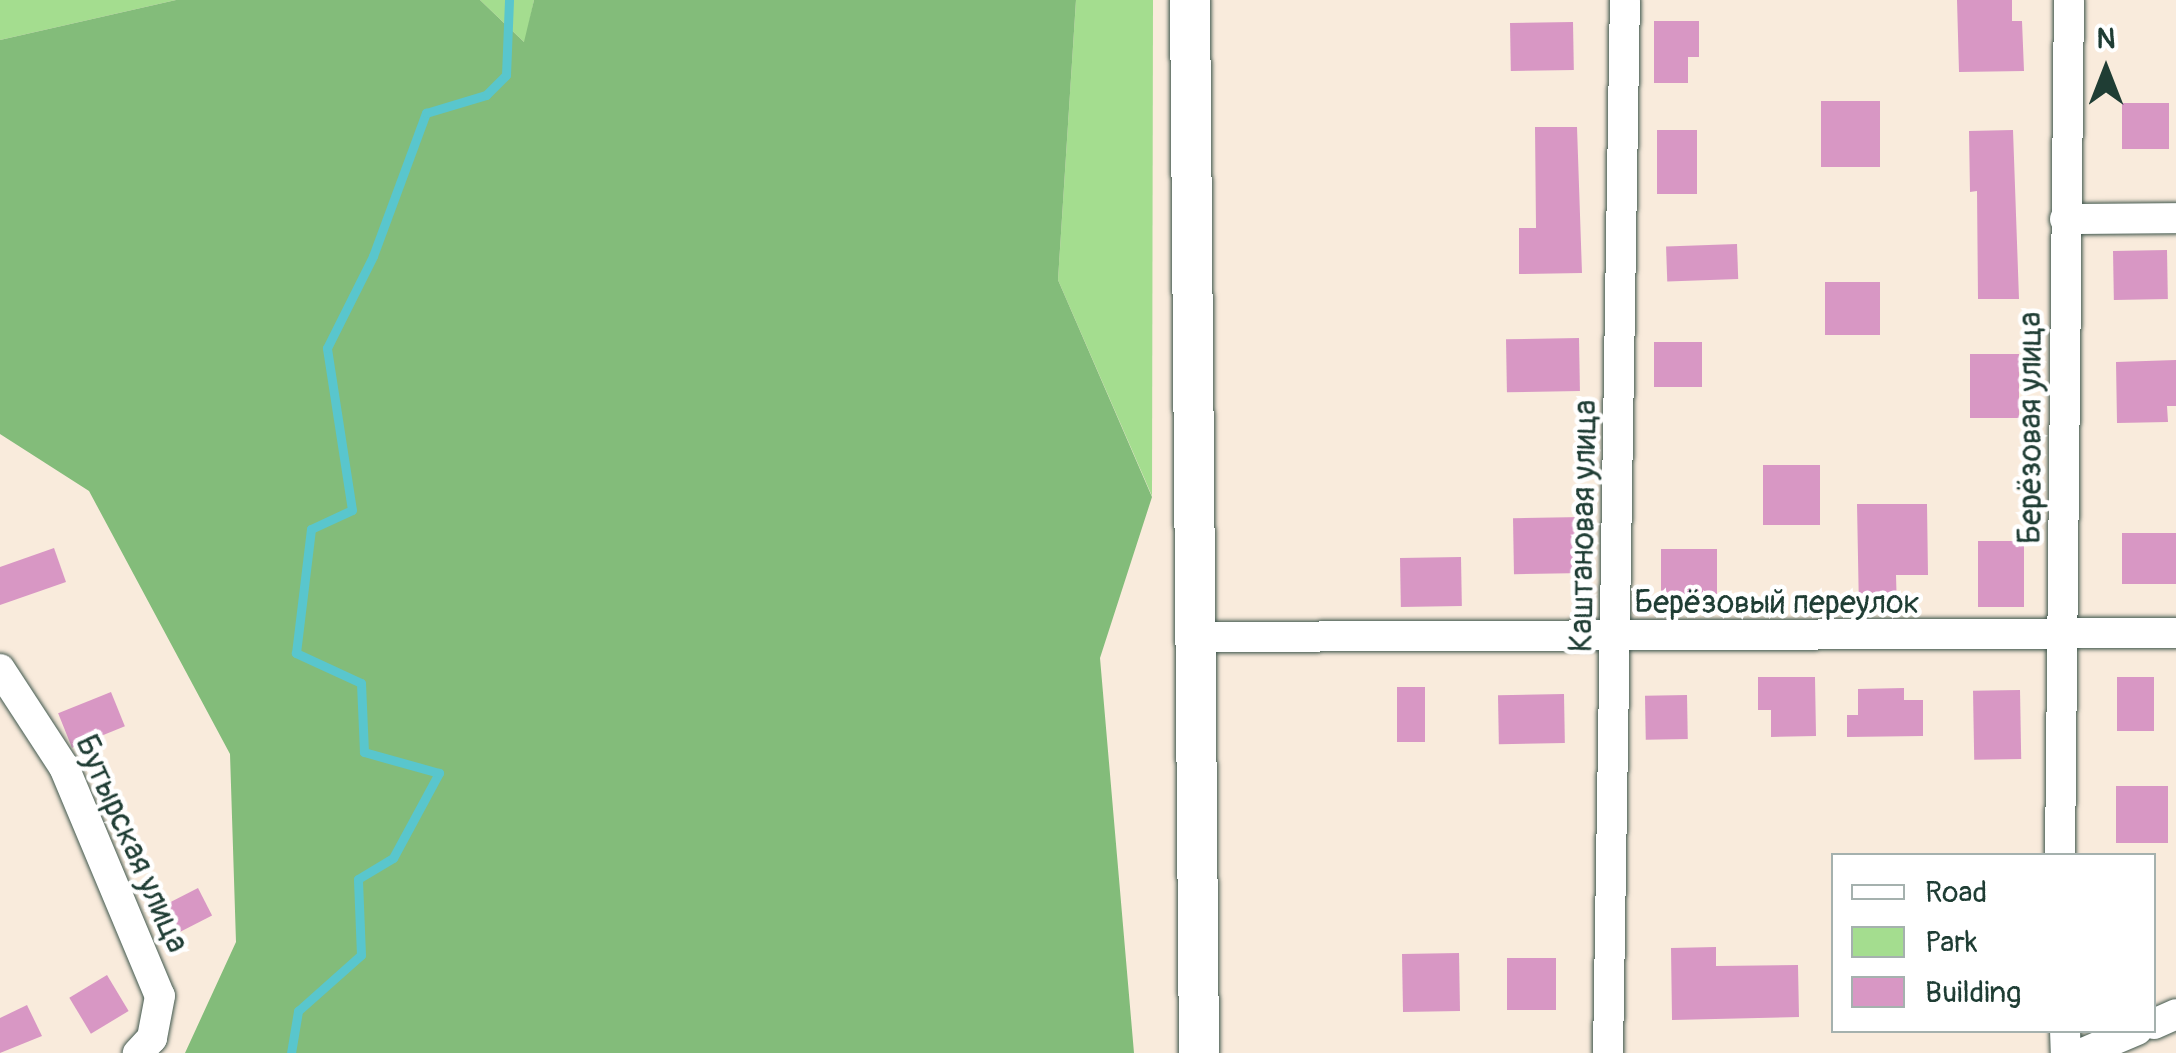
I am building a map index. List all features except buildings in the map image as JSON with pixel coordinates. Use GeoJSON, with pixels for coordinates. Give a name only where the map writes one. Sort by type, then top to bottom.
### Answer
{"type":"FeatureCollection","features":[{"type":"Feature","properties":{"kind":"main road"},"geometry":{"type":"LineString","coordinates":[[1190,0],[1199,1053]]}},
{"type":"Feature","properties":{"kind":"street","name":"Каштановая улица"},"geometry":{"type":"LineString","coordinates":[[1608,1053],[1625,0]]}},
{"type":"Feature","properties":{"kind":"street","name":"Берёзовая улица"},"geometry":{"type":"LineString","coordinates":[[2060,853],[2068,636],[2065,219],[2069,0]]}},
{"type":"Feature","properties":{"kind":"street"},"geometry":{"type":"LineString","coordinates":[[2065,219],[2176,218]]}},
{"type":"Feature","properties":{"kind":"street","name":"Берёзовый переулок"},"geometry":{"type":"LineString","coordinates":[[1198,638],[2176,633]]}},
{"type":"Feature","properties":{"kind":"street","name":"Бутырская улица"},"geometry":{"type":"LineString","coordinates":[[0,669],[64,767],[160,996],[152,1038],[138,1053]]}},
{"type":"Feature","properties":{"kind":"street"},"geometry":{"type":"LineString","coordinates":[[2083,1053],[2130,1033]]}},
{"type":"Feature","properties":{"kind":"green space"},"geometry":{"type":"Polygon","coordinates":[[[0,0],[176,0],[0,40],[0,0]]]}},
{"type":"Feature","properties":{"kind":"green space"},"geometry":{"type":"Polygon","coordinates":[[[176,0],[480,0],[524,42],[534,0],[1076,0],[1058,280],[1152,497],[1100,658],[1134,1053],[185,1053],[236,942],[230,754],[89,491],[0,434],[0,40],[176,0]]]}},
{"type":"Feature","properties":{"kind":"green space"},"geometry":{"type":"Polygon","coordinates":[[[480,0],[534,0],[525,43],[480,0]]]}},
{"type":"Feature","properties":{"kind":"green space"},"geometry":{"type":"Polygon","coordinates":[[[1076,0],[1153,0],[1152,496],[1058,280],[1076,0]]]}},
{"type":"Feature","properties":{"kind":"waterway"},"geometry":{"type":"LineString","coordinates":[[291,1053],[298,1011],[361,955],[358,879],[393,858],[439,773],[364,752],[361,683],[296,653],[311,529],[352,510],[327,348],[373,256],[426,113],[486,95],[506,75],[509,0]]}}]}
